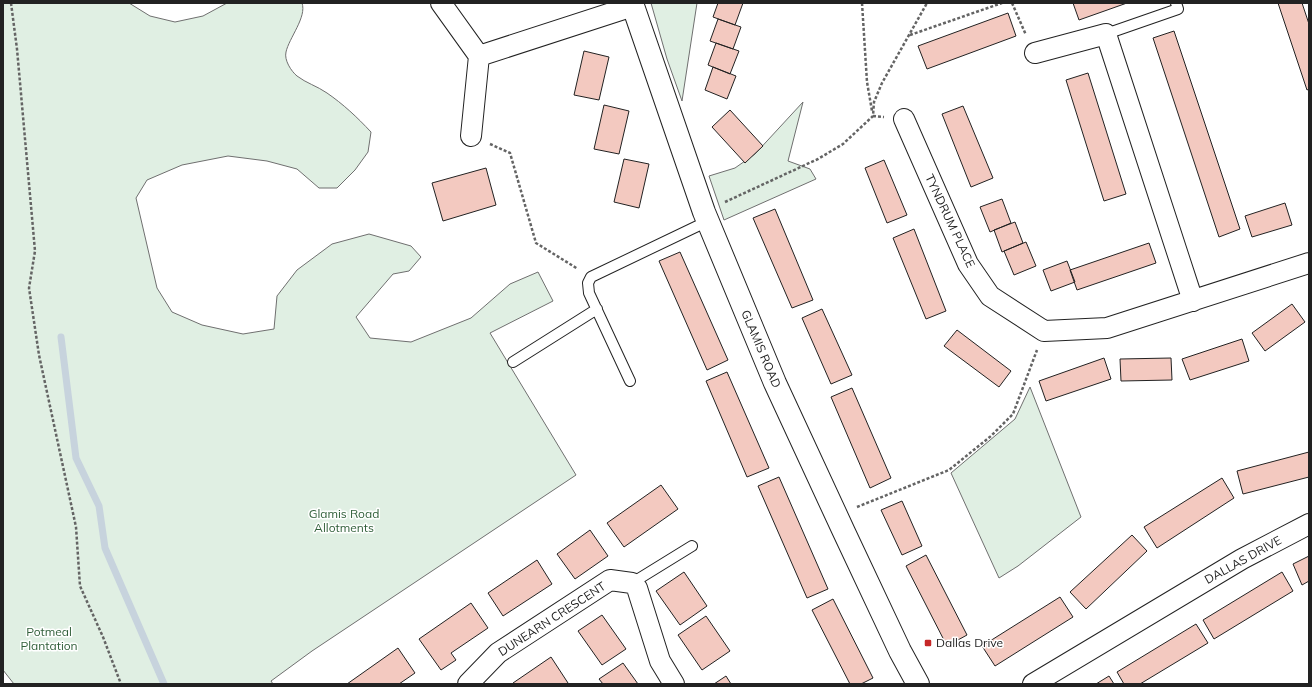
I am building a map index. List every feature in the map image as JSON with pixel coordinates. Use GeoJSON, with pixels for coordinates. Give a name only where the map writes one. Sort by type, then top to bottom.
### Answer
{"type":"FeatureCollection","features":[{"type":"Feature","properties":{"kind":"street"},"geometry":{"type":"LineString","coordinates":[[441,3],[478,56],[471,136]]}},
{"type":"Feature","properties":{"kind":"street"},"geometry":{"type":"LineString","coordinates":[[478,56],[632,4]]}},
{"type":"Feature","properties":{"kind":"street","name":"GLAMIS ROAD"},"geometry":{"type":"LineString","coordinates":[[632,4],[706,216],[775,383],[900,651],[918,684]]}},
{"type":"Feature","properties":{"kind":"street"},"geometry":{"type":"LineString","coordinates":[[1035,53],[1106,34],[1193,301]]}},
{"type":"Feature","properties":{"kind":"street","name":"TYNDRUM PLACE"},"geometry":{"type":"LineString","coordinates":[[904,119],[968,264],[990,296],[1044,331]]}},
{"type":"Feature","properties":{"kind":"street"},"geometry":{"type":"LineString","coordinates":[[1044,331],[1107,328],[1309,264]]}},
{"type":"Feature","properties":{"kind":"street","name":"DALLAS DRIVE"},"geometry":{"type":"LineString","coordinates":[[1033,684],[1242,559],[1309,524]]}},
{"type":"Feature","properties":{"kind":"street","name":"DUNEARN CRESCENT"},"geometry":{"type":"LineString","coordinates":[[468,684],[498,653],[610,580],[632,583]]}},
{"type":"Feature","properties":{"kind":"street"},"geometry":{"type":"LineString","coordinates":[[632,583],[637,588],[660,661],[674,684]]}},
{"type":"Feature","properties":{"kind":"lane"},"geometry":{"type":"LineString","coordinates":[[1106,34],[1178,9],[1176,3]]}},
{"type":"Feature","properties":{"kind":"lane"},"geometry":{"type":"LineString","coordinates":[[630,381],[588,288],[588,283],[591,277],[706,216]]}},
{"type":"Feature","properties":{"kind":"lane"},"geometry":{"type":"LineString","coordinates":[[513,362],[597,309]]}},
{"type":"Feature","properties":{"kind":"lane"},"geometry":{"type":"LineString","coordinates":[[632,583],[692,546]]}},
{"type":"Feature","properties":{"kind":"path"},"geometry":{"type":"LineString","coordinates":[[11,3],[17,49],[35,251],[29,288],[39,356],[76,527],[80,586],[103,637],[121,684]]}},
{"type":"Feature","properties":{"kind":"path"},"geometry":{"type":"LineString","coordinates":[[862,3],[867,82],[873,116]]}},
{"type":"Feature","properties":{"kind":"path"},"geometry":{"type":"LineString","coordinates":[[706,216],[818,159],[843,144],[873,116],[874,102],[882,83],[927,3]]}},
{"type":"Feature","properties":{"kind":"path"},"geometry":{"type":"LineString","coordinates":[[909,36],[1002,3]]}},
{"type":"Feature","properties":{"kind":"path"},"geometry":{"type":"LineString","coordinates":[[1012,3],[1035,53]]}},
{"type":"Feature","properties":{"kind":"path"},"geometry":{"type":"LineString","coordinates":[[471,136],[510,153],[536,243],[591,277]]}},
{"type":"Feature","properties":{"kind":"path"},"geometry":{"type":"LineString","coordinates":[[836,516],[949,470],[991,436],[1013,414],[1044,331]]}},
{"type":"Feature","properties":{"kind":"green space"},"geometry":{"type":"Polygon","coordinates":[[[3,3],[129,3],[150,16],[175,22],[203,16],[227,3],[302,3],[302,15],[286,52],[287,62],[297,76],[333,97],[350,111],[371,132],[368,152],[355,170],[337,188],[319,188],[297,169],[267,161],[228,156],[182,165],[147,180],[136,198],[157,288],[172,312],[202,325],[243,334],[274,329],[277,296],[297,270],[332,244],[369,234],[411,246],[421,257],[409,271],[393,274],[356,317],[370,338],[411,342],[471,318],[510,284],[538,272],[553,301],[490,333],[576,475],[312,651],[271,681],[273,684],[14,684],[3,670],[3,3]]]}},
{"type":"Feature","properties":{"kind":"green space"},"geometry":{"type":"Polygon","coordinates":[[[651,3],[697,3],[682,101],[667,59],[651,3]]]}},
{"type":"Feature","properties":{"kind":"green space"},"geometry":{"type":"Polygon","coordinates":[[[803,102],[788,161],[810,169],[816,179],[724,220],[709,176],[735,168],[755,154],[803,102]]]}},
{"type":"Feature","properties":{"kind":"green space"},"geometry":{"type":"Polygon","coordinates":[[[1030,387],[1081,517],[1018,566],[999,578],[951,473],[1015,419],[1030,387]]]}},
{"type":"Feature","properties":{"kind":"building"},"geometry":{"type":"Polygon","coordinates":[[[718,3],[743,3],[735,25],[713,17],[718,3]]]}},
{"type":"Feature","properties":{"kind":"building"},"geometry":{"type":"Polygon","coordinates":[[[1073,3],[1127,3],[1079,20],[1073,3]]]}},
{"type":"Feature","properties":{"kind":"building"},"geometry":{"type":"Polygon","coordinates":[[[1278,3],[1302,3],[1309,24],[1309,89],[1307,90],[1278,3]]]}},
{"type":"Feature","properties":{"kind":"building"},"geometry":{"type":"Polygon","coordinates":[[[1008,13],[1016,36],[927,69],[918,46],[1008,13]]]}},
{"type":"Feature","properties":{"kind":"building"},"geometry":{"type":"Polygon","coordinates":[[[718,19],[741,27],[733,49],[710,41],[718,19]]]}},
{"type":"Feature","properties":{"kind":"building"},"geometry":{"type":"Polygon","coordinates":[[[1174,31],[1240,229],[1219,237],[1153,38],[1174,31]]]}},
{"type":"Feature","properties":{"kind":"building"},"geometry":{"type":"Polygon","coordinates":[[[716,43],[739,51],[730,74],[708,65],[716,43]]]}},
{"type":"Feature","properties":{"kind":"building"},"geometry":{"type":"Polygon","coordinates":[[[584,51],[609,57],[599,100],[574,95],[584,51]]]}},
{"type":"Feature","properties":{"kind":"building"},"geometry":{"type":"Polygon","coordinates":[[[713,67],[736,76],[727,99],[705,90],[713,67]]]}},
{"type":"Feature","properties":{"kind":"building"},"geometry":{"type":"Polygon","coordinates":[[[1088,73],[1126,194],[1104,201],[1066,80],[1088,73]]]}},
{"type":"Feature","properties":{"kind":"building"},"geometry":{"type":"Polygon","coordinates":[[[604,105],[629,111],[619,154],[594,149],[604,105]]]}},
{"type":"Feature","properties":{"kind":"building"},"geometry":{"type":"Polygon","coordinates":[[[963,106],[993,178],[971,187],[942,114],[963,106]]]}},
{"type":"Feature","properties":{"kind":"building"},"geometry":{"type":"Polygon","coordinates":[[[730,110],[763,146],[745,163],[712,127],[730,110]]]}},
{"type":"Feature","properties":{"kind":"building"},"geometry":{"type":"Polygon","coordinates":[[[624,159],[649,164],[639,208],[614,202],[624,159]]]}},
{"type":"Feature","properties":{"kind":"building"},"geometry":{"type":"Polygon","coordinates":[[[884,160],[907,215],[887,223],[865,168],[884,160]]]}},
{"type":"Feature","properties":{"kind":"building"},"geometry":{"type":"Polygon","coordinates":[[[486,168],[496,205],[443,221],[432,183],[486,168]]]}},
{"type":"Feature","properties":{"kind":"building"},"geometry":{"type":"Polygon","coordinates":[[[1002,199],[1011,223],[990,232],[980,207],[1002,199]]]}},
{"type":"Feature","properties":{"kind":"building"},"geometry":{"type":"Polygon","coordinates":[[[1285,203],[1292,225],[1252,237],[1245,216],[1285,203]]]}},
{"type":"Feature","properties":{"kind":"building"},"geometry":{"type":"Polygon","coordinates":[[[775,209],[813,300],[792,308],[753,218],[775,209]]]}},
{"type":"Feature","properties":{"kind":"building"},"geometry":{"type":"Polygon","coordinates":[[[1015,222],[1023,243],[1002,252],[994,230],[1015,222]]]}},
{"type":"Feature","properties":{"kind":"building"},"geometry":{"type":"Polygon","coordinates":[[[914,229],[946,311],[926,319],[893,238],[914,229]]]}},
{"type":"Feature","properties":{"kind":"building"},"geometry":{"type":"Polygon","coordinates":[[[1026,242],[1036,266],[1014,275],[1004,251],[1026,242]]]}},
{"type":"Feature","properties":{"kind":"building"},"geometry":{"type":"Polygon","coordinates":[[[1149,243],[1156,263],[1077,290],[1070,270],[1149,243]]]}},
{"type":"Feature","properties":{"kind":"building"},"geometry":{"type":"Polygon","coordinates":[[[680,252],[728,360],[707,370],[659,261],[680,252]]]}},
{"type":"Feature","properties":{"kind":"building"},"geometry":{"type":"Polygon","coordinates":[[[1067,261],[1075,282],[1051,291],[1043,270],[1067,261]]]}},
{"type":"Feature","properties":{"kind":"building"},"geometry":{"type":"Polygon","coordinates":[[[1292,304],[1305,322],[1265,351],[1252,333],[1292,304]]]}},
{"type":"Feature","properties":{"kind":"building"},"geometry":{"type":"Polygon","coordinates":[[[822,309],[852,375],[831,384],[802,318],[822,309]]]}},
{"type":"Feature","properties":{"kind":"building"},"geometry":{"type":"Polygon","coordinates":[[[957,330],[1011,371],[999,387],[944,346],[957,330]]]}},
{"type":"Feature","properties":{"kind":"building"},"geometry":{"type":"Polygon","coordinates":[[[1242,339],[1249,361],[1190,380],[1182,359],[1242,339]]]}},
{"type":"Feature","properties":{"kind":"building"},"geometry":{"type":"Polygon","coordinates":[[[1104,358],[1111,379],[1046,401],[1039,381],[1104,358]]]}},
{"type":"Feature","properties":{"kind":"building"},"geometry":{"type":"Polygon","coordinates":[[[1171,358],[1172,380],[1121,381],[1120,359],[1171,358]]]}},
{"type":"Feature","properties":{"kind":"building"},"geometry":{"type":"Polygon","coordinates":[[[727,372],[769,468],[747,477],[706,381],[727,372]]]}},
{"type":"Feature","properties":{"kind":"building"},"geometry":{"type":"Polygon","coordinates":[[[852,388],[891,478],[870,488],[831,397],[852,388]]]}},
{"type":"Feature","properties":{"kind":"building"},"geometry":{"type":"Polygon","coordinates":[[[1309,452],[1309,477],[1243,494],[1237,471],[1309,452]]]}},
{"type":"Feature","properties":{"kind":"building"},"geometry":{"type":"Polygon","coordinates":[[[779,477],[828,589],[807,598],[758,486],[779,477]]]}},
{"type":"Feature","properties":{"kind":"building"},"geometry":{"type":"Polygon","coordinates":[[[1222,478],[1234,498],[1157,548],[1144,527],[1222,478]]]}},
{"type":"Feature","properties":{"kind":"building"},"geometry":{"type":"Polygon","coordinates":[[[661,485],[678,509],[624,547],[607,523],[661,485]]]}},
{"type":"Feature","properties":{"kind":"building"},"geometry":{"type":"Polygon","coordinates":[[[902,501],[922,546],[902,555],[881,510],[902,501]]]}},
{"type":"Feature","properties":{"kind":"building"},"geometry":{"type":"Polygon","coordinates":[[[590,530],[608,556],[575,579],[557,554],[590,530]]]}},
{"type":"Feature","properties":{"kind":"building"},"geometry":{"type":"Polygon","coordinates":[[[1132,535],[1147,551],[1086,609],[1070,592],[1132,535]]]}},
{"type":"Feature","properties":{"kind":"building"},"geometry":{"type":"Polygon","coordinates":[[[926,555],[967,635],[947,646],[906,566],[926,555]]]}},
{"type":"Feature","properties":{"kind":"building"},"geometry":{"type":"Polygon","coordinates":[[[1309,556],[1309,581],[1302,585],[1293,564],[1309,556]]]}},
{"type":"Feature","properties":{"kind":"building"},"geometry":{"type":"Polygon","coordinates":[[[537,560],[552,584],[503,616],[488,593],[537,560]]]}},
{"type":"Feature","properties":{"kind":"building"},"geometry":{"type":"Polygon","coordinates":[[[684,572],[707,606],[680,625],[656,591],[684,572]]]}},
{"type":"Feature","properties":{"kind":"building"},"geometry":{"type":"Polygon","coordinates":[[[1282,572],[1293,591],[1214,639],[1203,620],[1282,572]]]}},
{"type":"Feature","properties":{"kind":"building"},"geometry":{"type":"Polygon","coordinates":[[[1060,597],[1073,617],[995,666],[982,646],[1060,597]]]}},
{"type":"Feature","properties":{"kind":"building"},"geometry":{"type":"Polygon","coordinates":[[[833,599],[873,678],[861,684],[850,684],[812,610],[833,599]]]}},
{"type":"Feature","properties":{"kind":"building"},"geometry":{"type":"Polygon","coordinates":[[[471,603],[488,628],[451,653],[456,660],[441,670],[419,639],[471,603]]]}},
{"type":"Feature","properties":{"kind":"building"},"geometry":{"type":"Polygon","coordinates":[[[602,615],[626,649],[602,665],[578,631],[602,615]]]}},
{"type":"Feature","properties":{"kind":"building"},"geometry":{"type":"Polygon","coordinates":[[[706,616],[730,651],[702,670],[678,635],[706,616]]]}},
{"type":"Feature","properties":{"kind":"building"},"geometry":{"type":"Polygon","coordinates":[[[1196,624],[1208,643],[1140,684],[1124,684],[1117,672],[1196,624]]]}},
{"type":"Feature","properties":{"kind":"building"},"geometry":{"type":"Polygon","coordinates":[[[398,648],[415,673],[399,684],[347,684],[398,648]]]}},
{"type":"Feature","properties":{"kind":"building"},"geometry":{"type":"Polygon","coordinates":[[[551,657],[568,683],[567,684],[513,683],[551,657]]]}},
{"type":"Feature","properties":{"kind":"building"},"geometry":{"type":"Polygon","coordinates":[[[623,663],[638,684],[603,684],[599,679],[623,663]]]}},
{"type":"Feature","properties":{"kind":"building"},"geometry":{"type":"Polygon","coordinates":[[[726,676],[731,684],[714,684],[726,676]]]}},
{"type":"Feature","properties":{"kind":"building"},"geometry":{"type":"Polygon","coordinates":[[[1109,676],[1114,684],[1096,684],[1109,676]]]}},
{"type":"Feature","properties":{"kind":"waterway"},"geometry":{"type":"LineString","coordinates":[[61,337],[76,458],[99,506],[105,548],[164,684]]}},
{"type":"Feature","properties":{"kind":"place","name":"Dallas Drive"},"geometry":{"type":"Point","coordinates":[928,643]}},
{"type":"Feature","properties":{"kind":"park label","name":"Glamis Road Allotments"},"geometry":{"type":"Point","coordinates":[344,521]}},
{"type":"Feature","properties":{"kind":"park label","name":"Potmeal Plantation"},"geometry":{"type":"Point","coordinates":[49,639]}}]}
